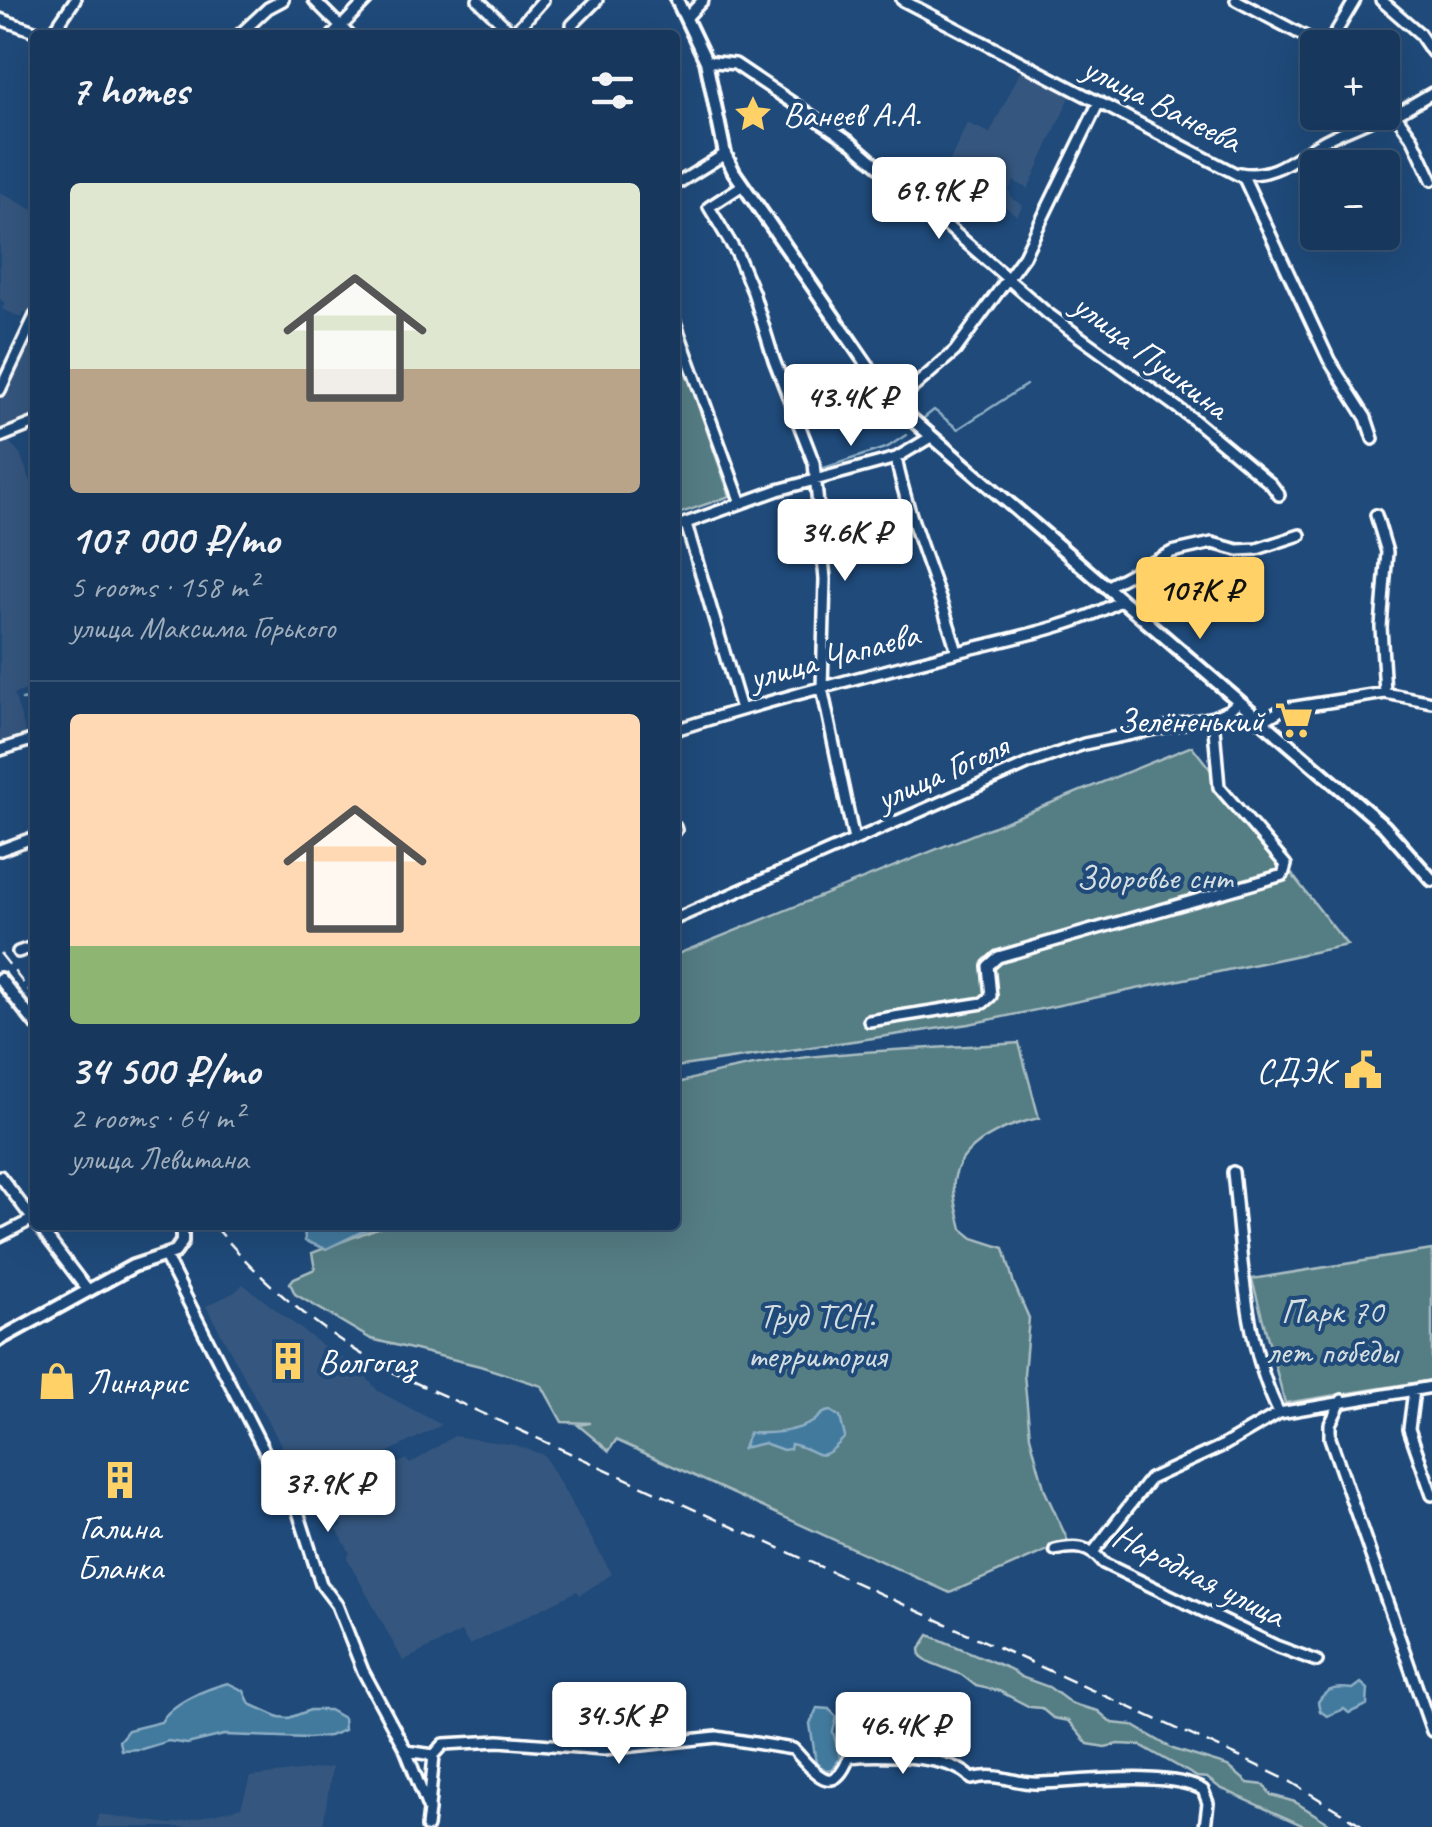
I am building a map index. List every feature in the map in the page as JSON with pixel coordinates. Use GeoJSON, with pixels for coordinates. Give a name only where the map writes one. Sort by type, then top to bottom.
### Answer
{"type":"FeatureCollection","features":[{"type":"Feature","properties":{"kind":"street"},"geometry":{"type":"LineString","coordinates":[[52,30],[74,0]]}},
{"type":"Feature","properties":{"kind":"street"},"geometry":{"type":"LineString","coordinates":[[244,30],[283,0]]}},
{"type":"Feature","properties":{"kind":"street"},"geometry":{"type":"LineString","coordinates":[[314,0],[336,30]]}},
{"type":"Feature","properties":{"kind":"street"},"geometry":{"type":"LineString","coordinates":[[338,30],[367,0]]}},
{"type":"Feature","properties":{"kind":"street"},"geometry":{"type":"LineString","coordinates":[[478,0],[506,30]]}},
{"type":"Feature","properties":{"kind":"street"},"geometry":{"type":"LineString","coordinates":[[514,30],[544,0]]}},
{"type":"Feature","properties":{"kind":"street"},"geometry":{"type":"LineString","coordinates":[[572,25],[597,0]]}},
{"type":"Feature","properties":{"kind":"street"},"geometry":{"type":"LineString","coordinates":[[677,0],[706,62],[725,154],[872,377],[894,404],[1384,826],[1432,880]]}},
{"type":"Feature","properties":{"kind":"street"},"geometry":{"type":"LineString","coordinates":[[686,17],[703,0]]}},
{"type":"Feature","properties":{"kind":"street","name":"улица Ванеева"},"geometry":{"type":"LineString","coordinates":[[902,0],[1238,172],[1321,343],[1366,418],[1373,439]]}},
{"type":"Feature","properties":{"kind":"street"},"geometry":{"type":"LineString","coordinates":[[1236,0],[1300,33]]}},
{"type":"Feature","properties":{"kind":"street"},"geometry":{"type":"LineString","coordinates":[[1337,30],[1355,0]]}},
{"type":"Feature","properties":{"kind":"street"},"geometry":{"type":"LineString","coordinates":[[1381,0],[1419,33],[1432,52]]}},
{"type":"Feature","properties":{"kind":"street"},"geometry":{"type":"LineString","coordinates":[[0,19],[33,30]]}},
{"type":"Feature","properties":{"kind":"street","name":"улица Пушкина"},"geometry":{"type":"LineString","coordinates":[[706,62],[734,64],[852,143],[1009,280],[1098,352],[1193,419],[1280,495]]}},
{"type":"Feature","properties":{"kind":"street"},"geometry":{"type":"LineString","coordinates":[[1400,107],[1432,93]]}},
{"type":"Feature","properties":{"kind":"street"},"geometry":{"type":"LineString","coordinates":[[894,404],[956,351],[1009,280],[1100,102]]}},
{"type":"Feature","properties":{"kind":"street"},"geometry":{"type":"LineString","coordinates":[[1400,120],[1432,180]]}},
{"type":"Feature","properties":{"kind":"street"},"geometry":{"type":"LineString","coordinates":[[1250,190],[1251,182],[1260,174],[1349,130]]}},
{"type":"Feature","properties":{"kind":"street"},"geometry":{"type":"LineString","coordinates":[[680,181],[725,154]]}},
{"type":"Feature","properties":{"kind":"street"},"geometry":{"type":"LineString","coordinates":[[1238,172],[1260,174]]}},
{"type":"Feature","properties":{"kind":"street"},"geometry":{"type":"LineString","coordinates":[[743,185],[709,207],[753,292],[816,479],[825,578],[822,688],[854,840]]}},
{"type":"Feature","properties":{"kind":"street"},"geometry":{"type":"LineString","coordinates":[[0,390],[30,327]]}},
{"type":"Feature","properties":{"kind":"street"},"geometry":{"type":"LineString","coordinates":[[680,336],[740,504]]}},
{"type":"Feature","properties":{"kind":"street"},"geometry":{"type":"LineString","coordinates":[[1,436],[30,425]]}},
{"type":"Feature","properties":{"kind":"street"},"geometry":{"type":"LineString","coordinates":[[741,709],[680,526],[816,479],[896,458],[930,436]]}},
{"type":"Feature","properties":{"kind":"street"},"geometry":{"type":"LineString","coordinates":[[896,458],[906,500],[957,652]]}},
{"type":"Feature","properties":{"kind":"street"},"geometry":{"type":"LineString","coordinates":[[1376,515],[1386,552],[1381,627],[1385,693]]}},
{"type":"Feature","properties":{"kind":"street"},"geometry":{"type":"LineString","coordinates":[[1106,588],[1172,552],[1212,543],[1248,550],[1268,548],[1300,535]]}},
{"type":"Feature","properties":{"kind":"street","name":"улица Чапаева"},"geometry":{"type":"LineString","coordinates":[[680,728],[1084,616],[1121,600]]}},
{"type":"Feature","properties":{"kind":"street"},"geometry":{"type":"LineString","coordinates":[[1263,721],[1282,710],[1385,693],[1432,702]]}},
{"type":"Feature","properties":{"kind":"street","name":"улица Гоголя"},"geometry":{"type":"LineString","coordinates":[[680,917],[1069,748],[1213,716],[1239,702]]}},
{"type":"Feature","properties":{"kind":"street"},"geometry":{"type":"LineString","coordinates":[[869,1021],[983,1003],[991,996],[988,966],[998,957],[1283,875],[1286,865],[1219,787],[1213,716]]}},
{"type":"Feature","properties":{"kind":"street"},"geometry":{"type":"LineString","coordinates":[[0,750],[30,740]]}},
{"type":"Feature","properties":{"kind":"street"},"geometry":{"type":"LineString","coordinates":[[0,850],[30,839]]}},
{"type":"Feature","properties":{"kind":"street"},"geometry":{"type":"LineString","coordinates":[[18,952],[30,948]]}},
{"type":"Feature","properties":{"kind":"street"},"geometry":{"type":"LineString","coordinates":[[0,979],[30,1017]]}},
{"type":"Feature","properties":{"kind":"street"},"geometry":{"type":"LineString","coordinates":[[1234,1172],[1245,1291],[1261,1366],[1279,1413]]}},
{"type":"Feature","properties":{"kind":"street"},"geometry":{"type":"LineString","coordinates":[[0,1176],[30,1215]]}},
{"type":"Feature","properties":{"kind":"street"},"geometry":{"type":"LineString","coordinates":[[0,1236],[30,1224]]}},
{"type":"Feature","properties":{"kind":"street"},"geometry":{"type":"LineString","coordinates":[[41,1230],[88,1291]]}},
{"type":"Feature","properties":{"kind":"street"},"geometry":{"type":"LineString","coordinates":[[0,1338],[144,1261],[179,1248],[181,1230]]}},
{"type":"Feature","properties":{"kind":"street"},"geometry":{"type":"LineString","coordinates":[[164,1256],[275,1472],[294,1499],[321,1584],[337,1605],[363,1671],[406,1751],[429,1810]]}},
{"type":"Feature","properties":{"kind":"street"},"geometry":{"type":"LineString","coordinates":[[1094,1551],[1150,1479],[1224,1445],[1279,1413],[1432,1387]]}},
{"type":"Feature","properties":{"kind":"street"},"geometry":{"type":"LineString","coordinates":[[1414,1390],[1409,1429],[1432,1495]]}},
{"type":"Feature","properties":{"kind":"street"},"geometry":{"type":"LineString","coordinates":[[1342,1400],[1330,1424],[1330,1438],[1432,1731]]}},
{"type":"Feature","properties":{"kind":"street","name":"Народная улица"},"geometry":{"type":"LineString","coordinates":[[1055,1550],[1072,1546],[1094,1551],[1103,1562],[1276,1646],[1316,1661]]}},
{"type":"Feature","properties":{"kind":"street"},"geometry":{"type":"LineString","coordinates":[[428,1827],[434,1755],[444,1744],[524,1742],[604,1749],[716,1737],[793,1748],[814,1775],[829,1780],[842,1772],[851,1756],[945,1763],[965,1770],[972,1779],[992,1775],[1041,1784],[1140,1778],[1190,1784],[1204,1790],[1208,1803],[1205,1827]]}},
{"type":"Feature","properties":{"kind":"street"},"geometry":{"type":"LineString","coordinates":[[406,1751],[434,1755]]}},
{"type":"Feature","properties":{"kind":"shaded area"},"geometry":{"type":"Polygon","coordinates":[[[1021,70],[1071,95],[1028,189],[1014,181],[1009,190],[1012,199],[1023,205],[1017,216],[972,177],[948,165],[967,123],[990,133],[1021,70]]]}},
{"type":"Feature","properties":{"kind":"shaded area"},"geometry":{"type":"Polygon","coordinates":[[[0,192],[30,208],[30,314],[24,312],[22,318],[2,309],[5,303],[0,299],[0,192]]]}},
{"type":"Feature","properties":{"kind":"shaded area"},"geometry":{"type":"Polygon","coordinates":[[[30,327],[30,425],[4,436],[20,454],[30,479],[30,689],[14,694],[28,741],[0,750],[0,390],[30,327]]]}},
{"type":"Feature","properties":{"kind":"shaded area"},"geometry":{"type":"Polygon","coordinates":[[[304,1230],[365,1230],[326,1249],[305,1241],[304,1230]]]}},
{"type":"Feature","properties":{"kind":"shaded area"},"geometry":{"type":"Polygon","coordinates":[[[243,1284],[319,1343],[359,1368],[378,1391],[442,1425],[307,1493],[206,1306],[243,1284]]]}},
{"type":"Feature","properties":{"kind":"shaded area"},"geometry":{"type":"Polygon","coordinates":[[[831,1411],[840,1417],[845,1437],[829,1452],[819,1454],[791,1444],[790,1449],[783,1450],[764,1443],[743,1448],[749,1433],[797,1428],[831,1411]]]}},
{"type":"Feature","properties":{"kind":"shaded area"},"geometry":{"type":"Polygon","coordinates":[[[454,1436],[515,1445],[544,1455],[612,1574],[580,1595],[577,1591],[469,1645],[461,1632],[403,1661],[347,1558],[350,1553],[337,1529],[343,1526],[330,1501],[406,1459],[410,1464],[454,1436]]]}},
{"type":"Feature","properties":{"kind":"shaded area"},"geometry":{"type":"Polygon","coordinates":[[[228,1683],[244,1691],[250,1704],[279,1717],[329,1710],[343,1718],[344,1730],[309,1738],[224,1735],[187,1744],[168,1741],[121,1750],[119,1741],[128,1730],[161,1722],[181,1702],[228,1683]]]}},
{"type":"Feature","properties":{"kind":"shaded area"},"geometry":{"type":"Polygon","coordinates":[[[1361,1683],[1368,1689],[1367,1705],[1327,1716],[1320,1711],[1318,1702],[1325,1693],[1338,1688],[1353,1689],[1361,1683]]]}},
{"type":"Feature","properties":{"kind":"shaded area"},"geometry":{"type":"Polygon","coordinates":[[[817,1708],[829,1709],[837,1717],[833,1732],[840,1758],[833,1769],[826,1770],[816,1763],[810,1724],[817,1708]]]}},
{"type":"Feature","properties":{"kind":"shaded area"},"geometry":{"type":"Polygon","coordinates":[[[332,1767],[323,1827],[96,1827],[99,1814],[171,1824],[241,1807],[250,1777],[332,1767]]]}},
{"type":"Feature","properties":{"kind":"green space"},"geometry":{"type":"Polygon","coordinates":[[[680,354],[730,496],[680,513],[680,354]]]}},
{"type":"Feature","properties":{"kind":"green space","name":"Здоровье снт"},"geometry":{"type":"Polygon","coordinates":[[[1192,746],[1347,945],[969,1024],[680,1066],[680,953],[1192,746]]]}},
{"type":"Feature","properties":{"kind":"green space","name":"Труд ТСН. территория"},"geometry":{"type":"Polygon","coordinates":[[[1019,1043],[1039,1118],[999,1131],[975,1146],[958,1168],[954,1192],[962,1229],[973,1238],[1004,1248],[1029,1318],[1024,1374],[1030,1436],[1045,1491],[1068,1541],[950,1593],[616,1440],[609,1451],[578,1425],[590,1423],[562,1422],[542,1386],[371,1339],[295,1294],[290,1283],[315,1269],[312,1253],[372,1230],[680,1230],[680,1083],[759,1064],[889,1050],[1019,1043]]]}},
{"type":"Feature","properties":{"kind":"green space","name":"Парк 70 лет победы"},"geometry":{"type":"Polygon","coordinates":[[[1432,1250],[1432,1380],[1285,1403],[1252,1279],[1432,1250]]]}},
{"type":"Feature","properties":{"kind":"green space"},"geometry":{"type":"Polygon","coordinates":[[[929,1635],[1049,1687],[1072,1704],[1098,1711],[1112,1723],[1132,1725],[1173,1749],[1228,1766],[1248,1783],[1264,1785],[1271,1795],[1295,1802],[1335,1827],[1306,1827],[1220,1788],[1207,1778],[1197,1777],[1140,1745],[1088,1744],[1068,1721],[1053,1718],[1041,1708],[1030,1707],[999,1691],[976,1686],[962,1675],[929,1662],[921,1656],[920,1649],[929,1635]]]}},
{"type":"Feature","properties":{"kind":"waterway"},"geometry":{"type":"LineString","coordinates":[[924,418],[934,410],[958,429],[1026,385]]}},
{"type":"Feature","properties":{"kind":"waterway"},"geometry":{"type":"LineString","coordinates":[[821,469],[888,447],[906,435]]}},
{"type":"Feature","properties":{"kind":"waterway"},"geometry":{"type":"LineString","coordinates":[[745,496],[809,474]]}},
{"type":"Feature","properties":{"kind":"waterway"},"geometry":{"type":"LineString","coordinates":[[680,518],[733,501]]}},
{"type":"Feature","properties":{"kind":"waterway"},"geometry":{"type":"LineString","coordinates":[[22,700],[30,699]]}},
{"type":"Feature","properties":{"kind":"railway"},"geometry":{"type":"LineString","coordinates":[[0,953],[30,992]]}},
{"type":"Feature","properties":{"kind":"railway"},"geometry":{"type":"LineString","coordinates":[[219,1230],[298,1309],[396,1374],[1235,1755],[1291,1782],[1365,1827]]}},
{"type":"Feature","properties":{"kind":"place","name":"Ванеев А.А."},"geometry":{"type":"Point","coordinates":[753,114]}},
{"type":"Feature","properties":{"kind":"place","name":"Зелёненький"},"geometry":{"type":"Point","coordinates":[1294,720]}},
{"type":"Feature","properties":{"kind":"place","name":"СДЭК"},"geometry":{"type":"Point","coordinates":[1363,1070]}},
{"type":"Feature","properties":{"kind":"place","name":"Волгогаз"},"geometry":{"type":"Point","coordinates":[288,1361]}},
{"type":"Feature","properties":{"kind":"place","name":"Линарис"},"geometry":{"type":"Point","coordinates":[57,1381]}},
{"type":"Feature","properties":{"kind":"place","name":"Галина Бланка"},"geometry":{"type":"Point","coordinates":[120,1480]}}]}
